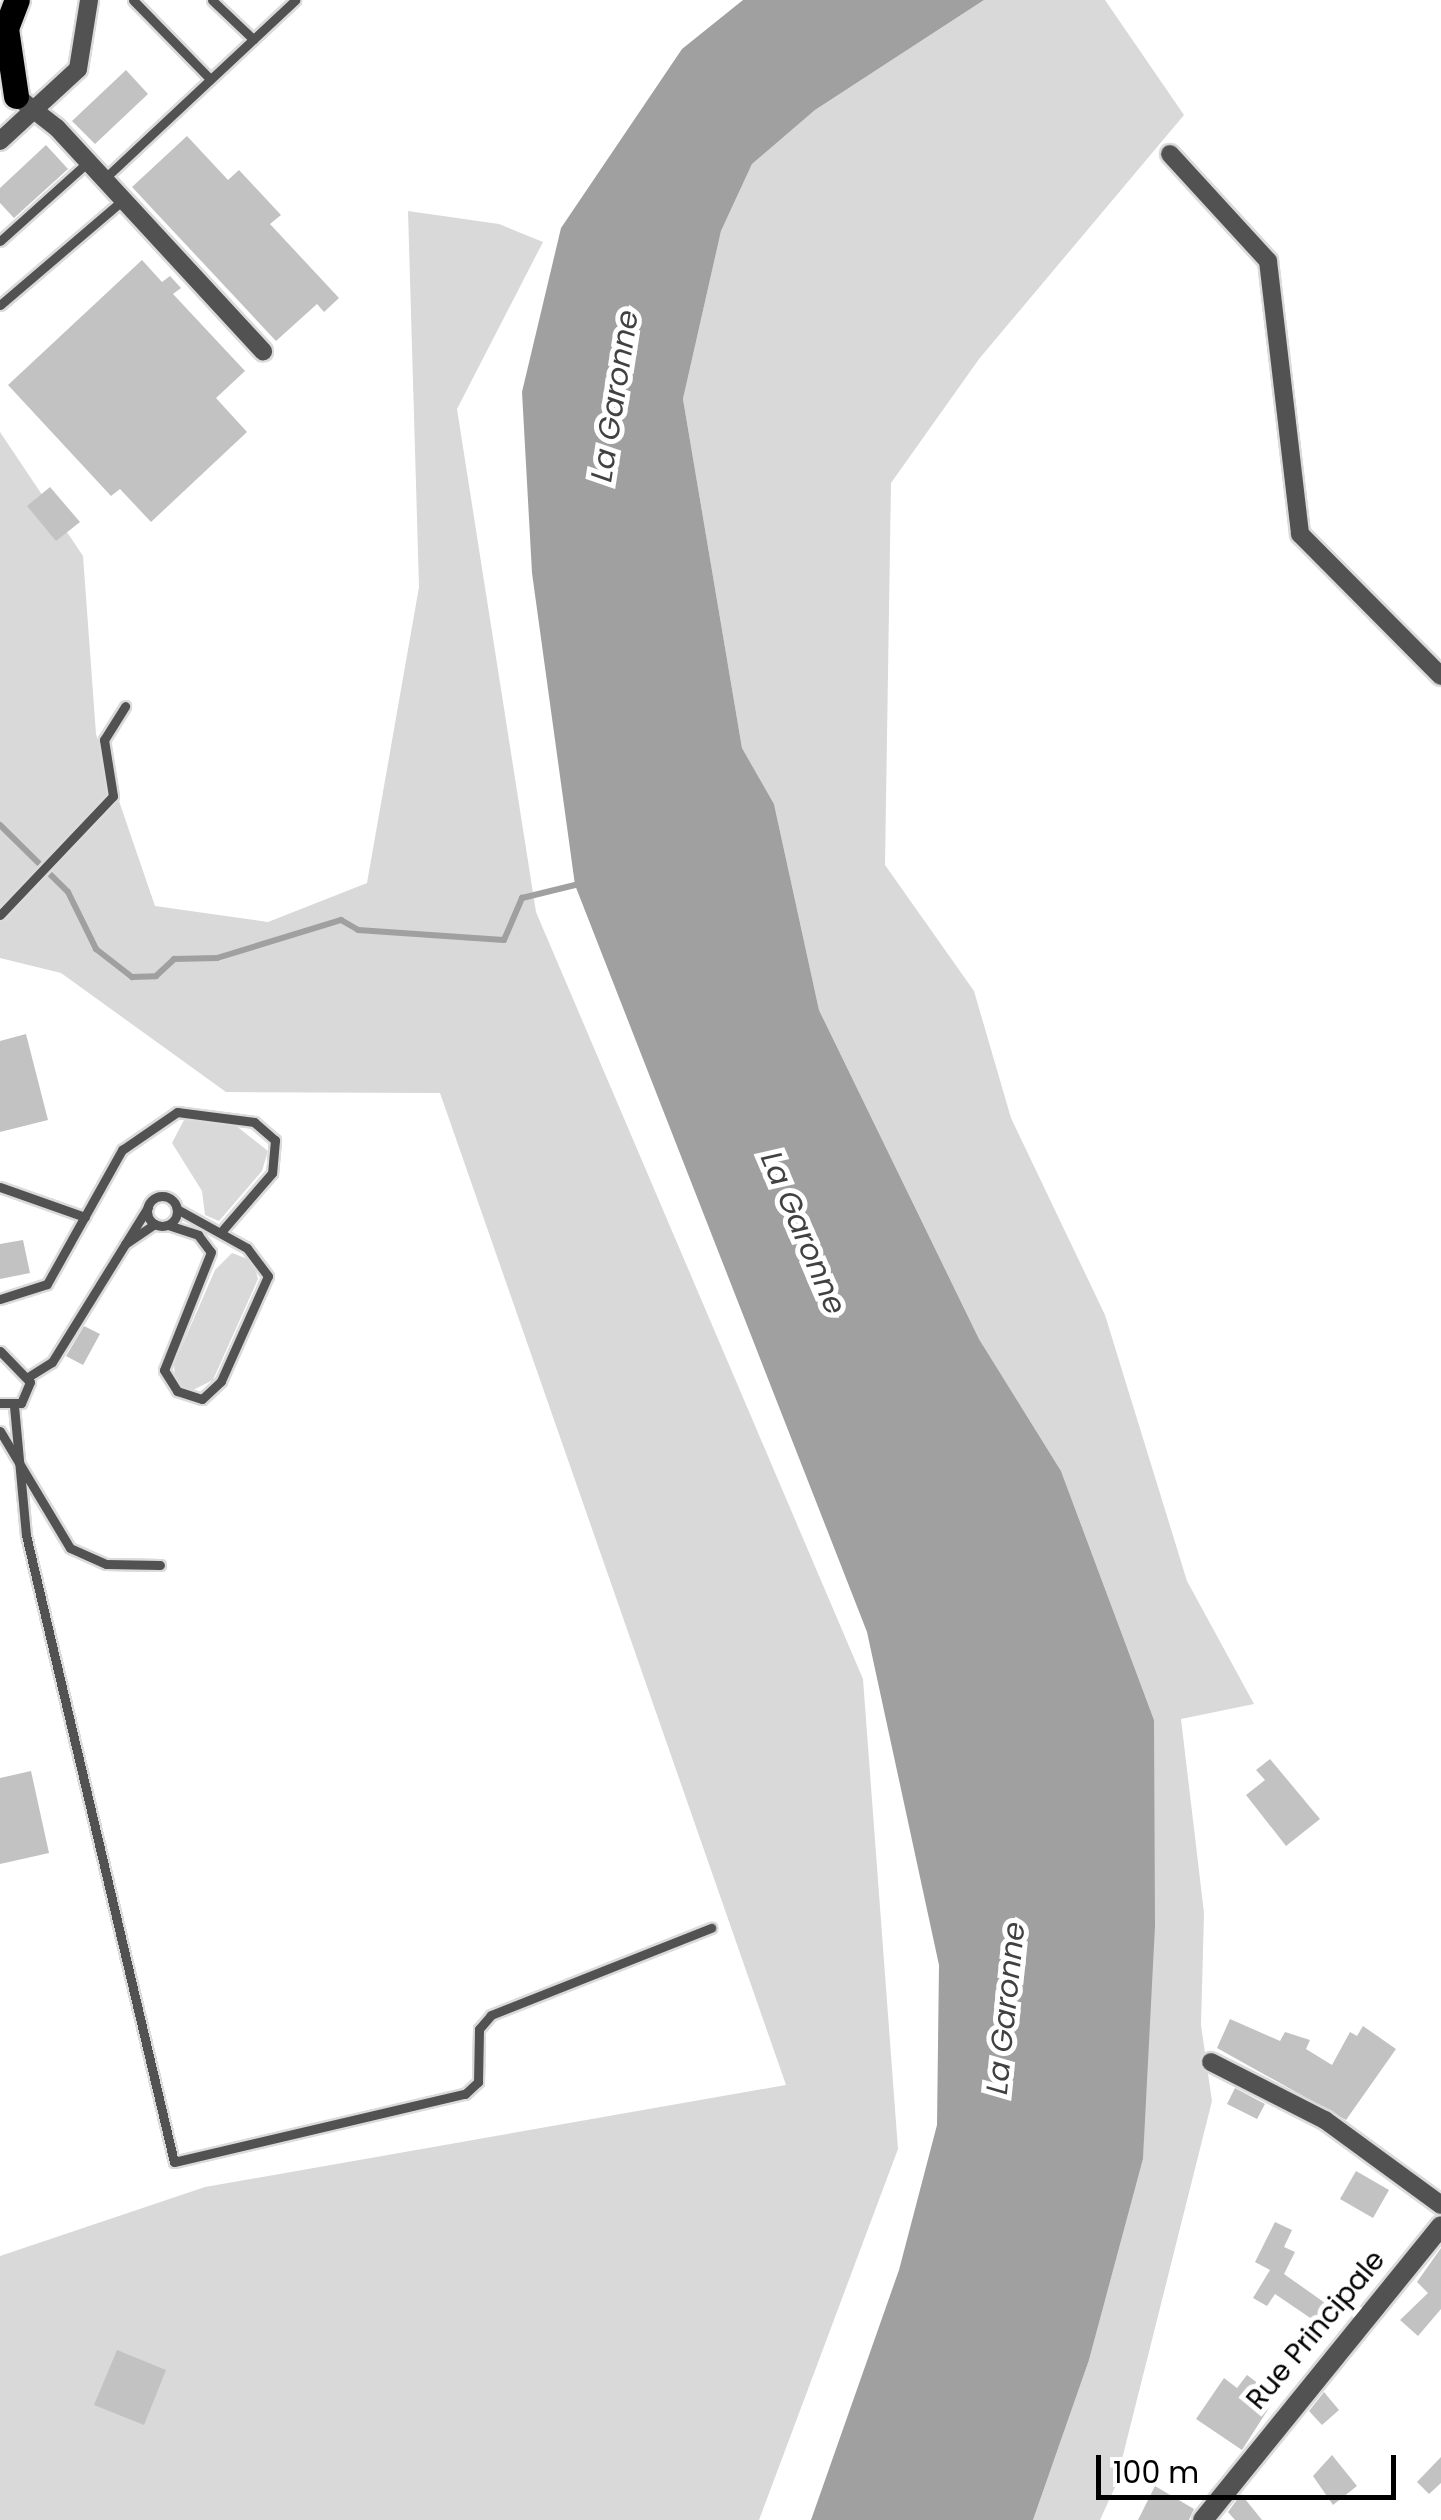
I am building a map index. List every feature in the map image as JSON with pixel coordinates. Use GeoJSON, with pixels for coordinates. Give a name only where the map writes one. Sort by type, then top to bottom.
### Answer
{"type":"FeatureCollection","features":[{"type":"Feature","properties":{"kind":"main road"},"geometry":{"type":"LineString","coordinates":[[16,98],[6,28],[17,0]]}},
{"type":"Feature","properties":{"kind":"street"},"geometry":{"type":"LineString","coordinates":[[0,141],[16,98],[78,69],[90,0]]}},
{"type":"Feature","properties":{"kind":"street"},"geometry":{"type":"LineString","coordinates":[[16,98],[88,162],[263,351]]}},
{"type":"Feature","properties":{"kind":"street"},"geometry":{"type":"LineString","coordinates":[[1170,154],[1268,261],[1300,534],[1441,676]]}},
{"type":"Feature","properties":{"kind":"street"},"geometry":{"type":"LineString","coordinates":[[1211,2062],[1325,2120],[1441,2205]]}},
{"type":"Feature","properties":{"kind":"street","name":"Rue Principale"},"geometry":{"type":"LineString","coordinates":[[1203,2520],[1440,2228]]}},
{"type":"Feature","properties":{"kind":"lane"},"geometry":{"type":"LineString","coordinates":[[132,0],[210,79]]}},
{"type":"Feature","properties":{"kind":"lane"},"geometry":{"type":"LineString","coordinates":[[212,0],[253,39]]}},
{"type":"Feature","properties":{"kind":"lane"},"geometry":{"type":"LineString","coordinates":[[104,179],[294,0]]}},
{"type":"Feature","properties":{"kind":"lane"},"geometry":{"type":"LineString","coordinates":[[0,241],[88,162]]}},
{"type":"Feature","properties":{"kind":"lane"},"geometry":{"type":"LineString","coordinates":[[0,305],[123,200]]}},
{"type":"Feature","properties":{"kind":"lane"},"geometry":{"type":"LineString","coordinates":[[0,916],[113,796],[104,740],[125,706]]}},
{"type":"Feature","properties":{"kind":"lane"},"geometry":{"type":"LineString","coordinates":[[0,1299],[48,1284],[122,1150],[165,1117],[254,1122],[275,1140],[276,1166],[220,1233]]}},
{"type":"Feature","properties":{"kind":"lane"},"geometry":{"type":"LineString","coordinates":[[0,1187],[85,1216]]}},
{"type":"Feature","properties":{"kind":"lane"},"geometry":{"type":"LineString","coordinates":[[28,1378],[52,1362],[123,1246],[148,1206],[163,1196],[177,1209],[254,1254],[268,1276],[221,1381],[194,1399],[170,1384],[165,1363],[211,1252],[198,1235],[155,1224],[123,1246]]}},
{"type":"Feature","properties":{"kind":"lane"},"geometry":{"type":"LineString","coordinates":[[148,1206],[155,1224]]}},
{"type":"Feature","properties":{"kind":"lane"},"geometry":{"type":"LineString","coordinates":[[168,1225],[177,1209]]}},
{"type":"Feature","properties":{"kind":"lane"},"geometry":{"type":"LineString","coordinates":[[0,1350],[28,1378],[27,1398],[14,1406],[0,1403]]}},
{"type":"Feature","properties":{"kind":"lane"},"geometry":{"type":"LineString","coordinates":[[14,1406],[26,1535],[174,2162],[464,2094],[478,2082],[479,2029],[491,2015],[711,1928]]}},
{"type":"Feature","properties":{"kind":"lane"},"geometry":{"type":"LineString","coordinates":[[0,1431],[70,1548],[106,1564],[160,1565]]}},
{"type":"Feature","properties":{"kind":"shaded area"},"geometry":{"type":"Polygon","coordinates":[[[984,0],[1105,0],[1184,115],[979,359],[891,483],[885,865],[974,991],[1011,1118],[1105,1315],[1187,1581],[1254,1704],[1181,1719],[1204,1913],[1201,2025],[1212,2101],[1115,2487],[1100,2520],[1033,2520],[1089,2360],[1143,2159],[1154,1720],[1061,1471],[979,1339],[819,1010],[774,804],[742,748],[683,399],[721,231],[752,164],[815,110],[984,0]]]}},
{"type":"Feature","properties":{"kind":"shaded area"},"geometry":{"type":"Polygon","coordinates":[[[408,211],[499,224],[543,242],[457,409],[536,912],[863,1679],[898,2149],[759,2520],[0,2520],[0,2256],[205,2187],[786,2085],[440,1093],[226,1092],[61,973],[0,958],[0,432],[83,556],[96,734],[155,906],[268,922],[367,883],[419,587],[408,211]]]}},
{"type":"Feature","properties":{"kind":"shaded area"},"geometry":{"type":"Polygon","coordinates":[[[184,1120],[235,1125],[268,1151],[262,1171],[219,1221],[205,1215],[202,1191],[172,1143],[184,1120]]]}},
{"type":"Feature","properties":{"kind":"shaded area"},"geometry":{"type":"Polygon","coordinates":[[[232,1253],[253,1261],[258,1279],[213,1380],[191,1391],[175,1382],[174,1364],[215,1270],[232,1253]]]}},
{"type":"Feature","properties":{"kind":"water","name":"La Garonne"},"geometry":{"type":"Polygon","coordinates":[[[743,0],[984,0],[815,110],[752,164],[721,231],[683,399],[742,748],[774,804],[819,1010],[979,1339],[1061,1471],[1154,1720],[1155,1926],[1143,2159],[1089,2360],[1033,2520],[811,2520],[899,2270],[937,2125],[939,1965],[867,1632],[575,885],[532,573],[522,392],[561,228],[682,49],[743,0]]]}},
{"type":"Feature","properties":{"kind":"building"},"geometry":{"type":"Polygon","coordinates":[[[126,70],[148,94],[95,144],[72,121],[126,70]]]}},
{"type":"Feature","properties":{"kind":"building"},"geometry":{"type":"Polygon","coordinates":[[[187,136],[228,180],[239,170],[281,215],[270,224],[339,298],[324,312],[317,304],[276,341],[132,187],[187,136]]]}},
{"type":"Feature","properties":{"kind":"building"},"geometry":{"type":"Polygon","coordinates":[[[46,145],[68,169],[14,218],[0,203],[0,188],[46,145]]]}},
{"type":"Feature","properties":{"kind":"building"},"geometry":{"type":"Polygon","coordinates":[[[142,260],[162,282],[170,276],[181,288],[173,294],[245,371],[216,398],[247,432],[151,522],[120,489],[111,496],[8,385],[142,260]]]}},
{"type":"Feature","properties":{"kind":"building"},"geometry":{"type":"Polygon","coordinates":[[[50,487],[80,522],[56,541],[27,506],[50,487]]]}},
{"type":"Feature","properties":{"kind":"building"},"geometry":{"type":"Polygon","coordinates":[[[26,1034],[48,1120],[0,1132],[0,1041],[26,1034]]]}},
{"type":"Feature","properties":{"kind":"building"},"geometry":{"type":"Polygon","coordinates":[[[23,1240],[30,1273],[0,1279],[0,1244],[23,1240]]]}},
{"type":"Feature","properties":{"kind":"building"},"geometry":{"type":"Polygon","coordinates":[[[84,1326],[100,1334],[83,1365],[66,1356],[84,1326]]]}},
{"type":"Feature","properties":{"kind":"building"},"geometry":{"type":"Polygon","coordinates":[[[1270,1759],[1320,1819],[1286,1846],[1246,1795],[1265,1780],[1256,1770],[1270,1759]]]}},
{"type":"Feature","properties":{"kind":"building"},"geometry":{"type":"Polygon","coordinates":[[[31,1771],[49,1853],[0,1864],[0,1778],[31,1771]]]}},
{"type":"Feature","properties":{"kind":"building"},"geometry":{"type":"Polygon","coordinates":[[[1230,2019],[1280,2041],[1285,2032],[1310,2040],[1306,2049],[1332,2065],[1350,2032],[1357,2036],[1363,2026],[1396,2049],[1346,2120],[1217,2048],[1230,2019]]]}},
{"type":"Feature","properties":{"kind":"building"},"geometry":{"type":"Polygon","coordinates":[[[1235,2088],[1265,2104],[1257,2119],[1227,2104],[1235,2088]]]}},
{"type":"Feature","properties":{"kind":"building"},"geometry":{"type":"Polygon","coordinates":[[[1356,2171],[1389,2190],[1373,2218],[1340,2199],[1356,2171]]]}},
{"type":"Feature","properties":{"kind":"building"},"geometry":{"type":"Polygon","coordinates":[[[1275,2222],[1292,2230],[1284,2247],[1295,2252],[1284,2274],[1342,2315],[1331,2332],[1275,2294],[1267,2306],[1253,2298],[1270,2270],[1255,2262],[1275,2222]]]}},
{"type":"Feature","properties":{"kind":"building"},"geometry":{"type":"Polygon","coordinates":[[[1441,2248],[1441,2309],[1418,2336],[1400,2320],[1428,2293],[1417,2282],[1441,2248]]]}},
{"type":"Feature","properties":{"kind":"building"},"geometry":{"type":"Polygon","coordinates":[[[117,2350],[166,2370],[144,2425],[94,2405],[117,2350]]]}},
{"type":"Feature","properties":{"kind":"building"},"geometry":{"type":"Polygon","coordinates":[[[1247,2375],[1276,2397],[1242,2450],[1196,2419],[1224,2378],[1237,2388],[1247,2375]]]}},
{"type":"Feature","properties":{"kind":"building"},"geometry":{"type":"Polygon","coordinates":[[[1324,2392],[1339,2410],[1322,2425],[1309,2411],[1324,2392]]]}},
{"type":"Feature","properties":{"kind":"building"},"geometry":{"type":"Polygon","coordinates":[[[1332,2455],[1357,2486],[1333,2505],[1313,2476],[1332,2455]]]}},
{"type":"Feature","properties":{"kind":"building"},"geometry":{"type":"Polygon","coordinates":[[[1441,2457],[1441,2483],[1429,2494],[1417,2482],[1441,2457]]]}},
{"type":"Feature","properties":{"kind":"building"},"geometry":{"type":"Polygon","coordinates":[[[1155,2486],[1194,2509],[1189,2520],[1138,2520],[1155,2486]]]}},
{"type":"Feature","properties":{"kind":"building"},"geometry":{"type":"Polygon","coordinates":[[[1241,2494],[1262,2520],[1235,2520],[1228,2512],[1241,2494]]]}},
{"type":"Feature","properties":{"kind":"waterway"},"geometry":{"type":"LineString","coordinates":[[0,825],[68,892],[96,949],[132,977],[156,976],[174,959],[217,958],[341,920],[358,930],[504,940],[522,898],[583,883]]}}]}
